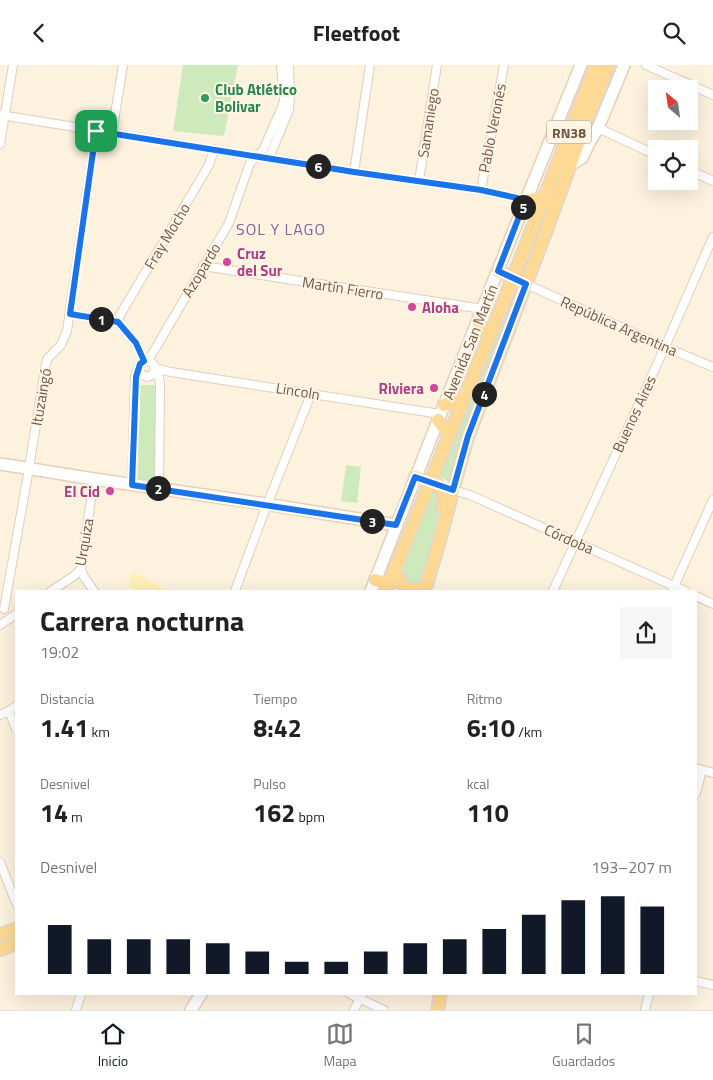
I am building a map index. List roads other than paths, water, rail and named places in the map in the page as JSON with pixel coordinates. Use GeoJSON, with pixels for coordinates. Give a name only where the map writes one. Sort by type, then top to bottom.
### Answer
{"type":"FeatureCollection","features":[{"type":"Feature","properties":{"kind":"main road","name":"Avenida San Martín"},"geometry":{"type":"LineString","coordinates":[[373,585],[581,65]]}},
{"type":"Feature","properties":{"kind":"main road","name":"RN38"},"geometry":{"type":"LineString","coordinates":[[388,588],[433,483],[449,434],[513,278],[596,65]]}},
{"type":"Feature","properties":{"kind":"main road","name":"RN38"},"geometry":{"type":"LineString","coordinates":[[426,587],[468,436],[609,65]]}},
{"type":"Feature","properties":{"kind":"main road"},"geometry":{"type":"LineString","coordinates":[[570,165],[582,158],[598,128],[624,65]]}},
{"type":"Feature","properties":{"kind":"main road"},"geometry":{"type":"LineString","coordinates":[[525,201],[543,199],[556,203]]}},
{"type":"Feature","properties":{"kind":"main road"},"geometry":{"type":"LineString","coordinates":[[498,271],[526,284]]}},
{"type":"Feature","properties":{"kind":"main road"},"geometry":{"type":"LineString","coordinates":[[478,322],[489,337]]}},
{"type":"Feature","properties":{"kind":"main road"},"geometry":{"type":"LineString","coordinates":[[449,434],[441,413],[463,399]]}},
{"type":"Feature","properties":{"kind":"main road"},"geometry":{"type":"LineString","coordinates":[[0,464],[396,525]]}},
{"type":"Feature","properties":{"kind":"main road"},"geometry":{"type":"LineString","coordinates":[[415,477],[453,490]]}},
{"type":"Feature","properties":{"kind":"main road"},"geometry":{"type":"LineString","coordinates":[[433,483],[442,488],[445,495],[437,530],[437,549]]}},
{"type":"Feature","properties":{"kind":"main road"},"geometry":{"type":"LineString","coordinates":[[395,569],[398,580],[407,589],[420,590],[426,587]]}},
{"type":"Feature","properties":{"kind":"main road"},"geometry":{"type":"LineString","coordinates":[[373,585],[388,588]]}},
{"type":"Feature","properties":{"kind":"main road"},"geometry":{"type":"LineString","coordinates":[[0,935],[15,929]]}},
{"type":"Feature","properties":{"kind":"main road"},"geometry":{"type":"LineString","coordinates":[[0,943],[15,937]]}},
{"type":"Feature","properties":{"kind":"main road"},"geometry":{"type":"LineString","coordinates":[[0,950],[15,943]]}},
{"type":"Feature","properties":{"kind":"main road"},"geometry":{"type":"LineString","coordinates":[[192,1010],[200,995]]}},
{"type":"Feature","properties":{"kind":"main road"},"geometry":{"type":"LineString","coordinates":[[438,1010],[440,995]]}},
{"type":"Feature","properties":{"kind":"street"},"geometry":{"type":"LineString","coordinates":[[0,144],[2,115],[13,65]]}},
{"type":"Feature","properties":{"kind":"street"},"geometry":{"type":"LineString","coordinates":[[112,133],[123,65]]}},
{"type":"Feature","properties":{"kind":"street","name":"Azopardo"},"geometry":{"type":"LineString","coordinates":[[132,485],[136,377],[229,223],[250,163],[263,150],[284,100],[281,65]]}},
{"type":"Feature","properties":{"kind":"street"},"geometry":{"type":"LineString","coordinates":[[269,158],[289,109],[288,65]]}},
{"type":"Feature","properties":{"kind":"street"},"geometry":{"type":"LineString","coordinates":[[354,172],[370,65]]}},
{"type":"Feature","properties":{"kind":"street","name":"Samaniego"},"geometry":{"type":"LineString","coordinates":[[419,181],[437,65]]}},
{"type":"Feature","properties":{"kind":"street","name":"Pablo Veronés"},"geometry":{"type":"LineString","coordinates":[[481,190],[504,65]]}},
{"type":"Feature","properties":{"kind":"street"},"geometry":{"type":"LineString","coordinates":[[646,65],[713,95]]}},
{"type":"Feature","properties":{"kind":"street"},"geometry":{"type":"LineString","coordinates":[[2,115],[354,172],[481,190],[525,201]]}},
{"type":"Feature","properties":{"kind":"street"},"geometry":{"type":"LineString","coordinates":[[598,128],[648,151]]}},
{"type":"Feature","properties":{"kind":"street","name":"Ituzaingó"},"geometry":{"type":"LineString","coordinates":[[2,608],[29,468],[46,363],[63,341],[67,331],[96,131]]}},
{"type":"Feature","properties":{"kind":"street","name":"Fray Mocho"},"geometry":{"type":"LineString","coordinates":[[118,322],[120,315],[209,165],[214,149]]}},
{"type":"Feature","properties":{"kind":"street"},"geometry":{"type":"LineString","coordinates":[[698,174],[713,181]]}},
{"type":"Feature","properties":{"kind":"street","name":"Buenos Aires"},"geometry":{"type":"LineString","coordinates":[[553,590],[665,347],[713,237]]}},
{"type":"Feature","properties":{"kind":"street","name":"Martín Fierro"},"geometry":{"type":"LineString","coordinates":[[203,266],[483,309]]}},
{"type":"Feature","properties":{"kind":"street","name":"República Argentina"},"geometry":{"type":"LineString","coordinates":[[526,284],[713,367]]}},
{"type":"Feature","properties":{"kind":"street"},"geometry":{"type":"LineString","coordinates":[[70,314],[118,322],[136,343],[144,363],[140,372],[147,377],[152,375],[155,369]]}},
{"type":"Feature","properties":{"kind":"street"},"geometry":{"type":"LineString","coordinates":[[144,363],[153,363],[160,383],[159,489]]}},
{"type":"Feature","properties":{"kind":"street","name":"Lincoln"},"geometry":{"type":"LineString","coordinates":[[155,369],[441,413]]}},
{"type":"Feature","properties":{"kind":"street"},"geometry":{"type":"LineString","coordinates":[[235,590],[311,393]]}},
{"type":"Feature","properties":{"kind":"street","name":"Urquiza"},"geometry":{"type":"LineString","coordinates":[[53,590],[81,569],[94,479]]}},
{"type":"Feature","properties":{"kind":"street","name":"Córdoba"},"geometry":{"type":"LineString","coordinates":[[453,490],[470,495],[576,541],[673,589]]}},
{"type":"Feature","properties":{"kind":"street"},"geometry":{"type":"LineString","coordinates":[[673,589],[713,500]]}},
{"type":"Feature","properties":{"kind":"street"},"geometry":{"type":"LineString","coordinates":[[81,569],[93,590]]}},
{"type":"Feature","properties":{"kind":"street"},"geometry":{"type":"LineString","coordinates":[[697,596],[713,604]]}},
{"type":"Feature","properties":{"kind":"street"},"geometry":{"type":"LineString","coordinates":[[0,625],[14,616],[2,608]]}},
{"type":"Feature","properties":{"kind":"street"},"geometry":{"type":"LineString","coordinates":[[0,715],[13,709],[15,722]]}},
{"type":"Feature","properties":{"kind":"street"},"geometry":{"type":"LineString","coordinates":[[697,791],[706,770]]}},
{"type":"Feature","properties":{"kind":"street"},"geometry":{"type":"LineString","coordinates":[[0,862],[15,900]]}},
{"type":"Feature","properties":{"kind":"street"},"geometry":{"type":"LineString","coordinates":[[697,981],[713,985]]}},
{"type":"Feature","properties":{"kind":"street"},"geometry":{"type":"LineString","coordinates":[[76,1010],[81,995]]}},
{"type":"Feature","properties":{"kind":"street"},"geometry":{"type":"LineString","coordinates":[[645,1010],[649,995]]}},
{"type":"Feature","properties":{"kind":"street"},"geometry":{"type":"LineString","coordinates":[[354,1010],[361,996],[384,1010]]}},
{"type":"Feature","properties":{"kind":"place","name":"Club Atlético Bolivar"},"geometry":{"type":"Point","coordinates":[205,98]}},
{"type":"Feature","properties":{"kind":"place","name":"Cruz del Sur"},"geometry":{"type":"Point","coordinates":[227,262]}},
{"type":"Feature","properties":{"kind":"place","name":"Aloha"},"geometry":{"type":"Point","coordinates":[412,307]}},
{"type":"Feature","properties":{"kind":"place","name":"Riviera"},"geometry":{"type":"Point","coordinates":[434,388]}},
{"type":"Feature","properties":{"kind":"place","name":"El Cid"},"geometry":{"type":"Point","coordinates":[110,491]}},
{"type":"Feature","properties":{"kind":"district","name":"SOL Y LAGO"},"geometry":{"type":"Point","coordinates":[281,229]}}]}
